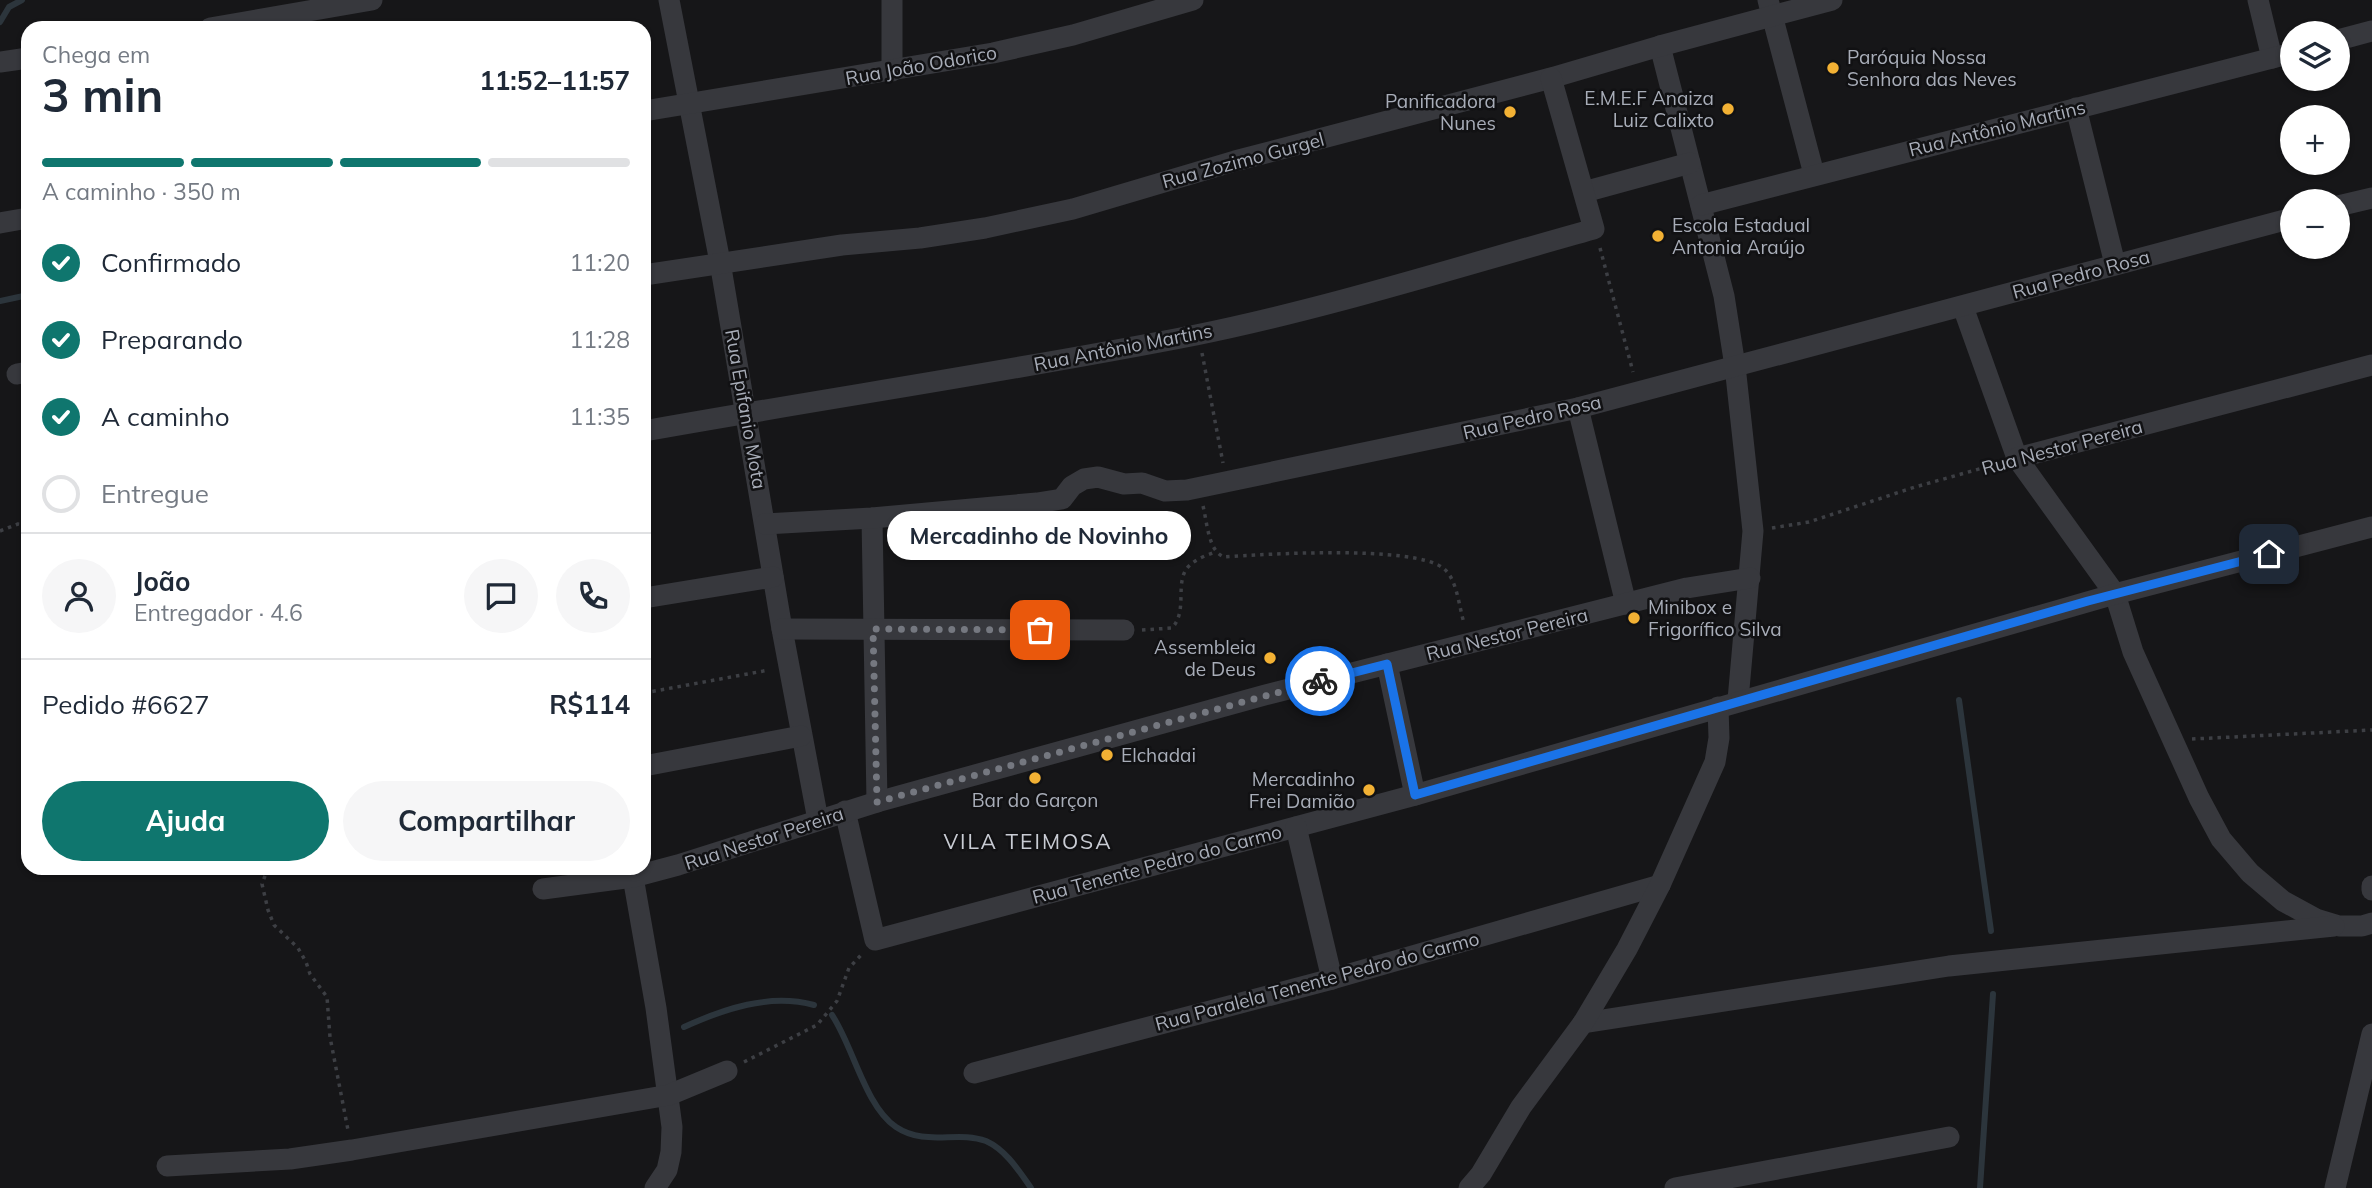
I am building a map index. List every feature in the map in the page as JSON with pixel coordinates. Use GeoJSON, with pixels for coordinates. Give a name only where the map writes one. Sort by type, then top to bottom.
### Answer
{"type":"FeatureCollection","features":[{"type":"Feature","properties":{"kind":"street"},"geometry":{"type":"LineString","coordinates":[[260,21],[317,13],[372,0]]}},
{"type":"Feature","properties":{"kind":"street","name":"Rua Epifanio Mota"},"geometry":{"type":"LineString","coordinates":[[669,0],[720,262],[782,629],[818,820]]}},
{"type":"Feature","properties":{"kind":"street"},"geometry":{"type":"LineString","coordinates":[[891,0],[892,71]]}},
{"type":"Feature","properties":{"kind":"street","name":"Rua João Odorico"},"geometry":{"type":"LineString","coordinates":[[651,110],[992,53],[1073,35],[1193,0]]}},
{"type":"Feature","properties":{"kind":"street","name":"Rua Zozimo Gurgel"},"geometry":{"type":"LineString","coordinates":[[651,274],[842,244],[920,238],[985,228],[1048,214],[1235,161],[1551,78],[1660,46],[1770,8],[1832,0]]}},
{"type":"Feature","properties":{"kind":"street"},"geometry":{"type":"LineString","coordinates":[[2258,0],[2280,50]]}},
{"type":"Feature","properties":{"kind":"street"},"geometry":{"type":"LineString","coordinates":[[1770,8],[1814,174]]}},
{"type":"Feature","properties":{"kind":"street"},"geometry":{"type":"LineString","coordinates":[[2350,37],[2372,31]]}},
{"type":"Feature","properties":{"kind":"street"},"geometry":{"type":"LineString","coordinates":[[1469,1188],[1481,1174],[1521,1107],[1583,1023],[1627,949],[1660,885],[1715,762],[1750,578],[1753,531],[1735,366],[1724,296],[1660,46]]}},
{"type":"Feature","properties":{"kind":"street","name":"Rua Antônio Martins"},"geometry":{"type":"LineString","coordinates":[[1701,205],[2280,56]]}},
{"type":"Feature","properties":{"kind":"street"},"geometry":{"type":"LineString","coordinates":[[1551,78],[1594,229]]}},
{"type":"Feature","properties":{"kind":"street"},"geometry":{"type":"LineString","coordinates":[[2076,107],[2115,264]]}},
{"type":"Feature","properties":{"kind":"street"},"geometry":{"type":"LineString","coordinates":[[1584,192],[1690,163]]}},
{"type":"Feature","properties":{"kind":"street"},"geometry":{"type":"LineString","coordinates":[[2350,203],[2372,198]]}},
{"type":"Feature","properties":{"kind":"street"},"geometry":{"type":"LineString","coordinates":[[0,223],[21,219]]}},
{"type":"Feature","properties":{"kind":"street","name":"Rua Pedro Rosa"},"geometry":{"type":"LineString","coordinates":[[765,524],[1037,503],[1062,499],[1072,486],[1084,479],[1098,477],[1124,484],[1142,483],[1165,491],[1226,482],[1578,408],[2280,221]]}},
{"type":"Feature","properties":{"kind":"street","name":"Rua Antônio Martins"},"geometry":{"type":"LineString","coordinates":[[651,430],[1199,334],[1325,303],[1594,229]]}},
{"type":"Feature","properties":{"kind":"street"},"geometry":{"type":"LineString","coordinates":[[1963,307],[2017,458],[2115,594],[2133,652],[2199,798],[2221,839],[2250,873],[2283,901],[2316,919],[2339,926]]}},
{"type":"Feature","properties":{"kind":"street","name":"Rua Nestor Pereira"},"geometry":{"type":"LineString","coordinates":[[2017,458],[2372,365]]}},
{"type":"Feature","properties":{"kind":"street"},"geometry":{"type":"LineString","coordinates":[[1578,408],[1626,604]]}},
{"type":"Feature","properties":{"kind":"street"},"geometry":{"type":"LineString","coordinates":[[872,517],[877,802]]}},
{"type":"Feature","properties":{"kind":"street","name":"Rua Tenente Pedro do Carmo"},"geometry":{"type":"LineString","coordinates":[[875,940],[1415,795],[2115,594],[2372,527]]}},
{"type":"Feature","properties":{"kind":"street"},"geometry":{"type":"LineString","coordinates":[[651,597],[773,577]]}},
{"type":"Feature","properties":{"kind":"street","name":"Rua Nestor Pereira"},"geometry":{"type":"LineString","coordinates":[[651,872],[845,811],[1265,695],[1687,588],[1750,578]]}},
{"type":"Feature","properties":{"kind":"street"},"geometry":{"type":"LineString","coordinates":[[782,629],[1124,630]]}},
{"type":"Feature","properties":{"kind":"street"},"geometry":{"type":"LineString","coordinates":[[1387,664],[1415,795]]}},
{"type":"Feature","properties":{"kind":"street"},"geometry":{"type":"LineString","coordinates":[[651,765],[801,736]]}},
{"type":"Feature","properties":{"kind":"street"},"geometry":{"type":"LineString","coordinates":[[845,811],[875,940]]}},
{"type":"Feature","properties":{"kind":"street"},"geometry":{"type":"LineString","coordinates":[[1296,827],[1332,979]]}},
{"type":"Feature","properties":{"kind":"street","name":"Rua Nestor Pereira"},"geometry":{"type":"LineString","coordinates":[[543,889],[640,875]]}},
{"type":"Feature","properties":{"kind":"street"},"geometry":{"type":"LineString","coordinates":[[633,877],[656,1008],[672,1127],[667,1170],[655,1188]]}},
{"type":"Feature","properties":{"kind":"street","name":"Rua Paralela Tenente Pedro do Carmo"},"geometry":{"type":"LineString","coordinates":[[974,1073],[1332,979],[1660,885]]}},
{"type":"Feature","properties":{"kind":"street"},"geometry":{"type":"LineString","coordinates":[[1583,1023],[1949,965],[2372,923]]}},
{"type":"Feature","properties":{"kind":"street"},"geometry":{"type":"LineString","coordinates":[[2335,1188],[2372,1034]]}},
{"type":"Feature","properties":{"kind":"street"},"geometry":{"type":"LineString","coordinates":[[167,1166],[290,1159],[352,1150],[668,1095],[727,1071]]}},
{"type":"Feature","properties":{"kind":"street"},"geometry":{"type":"LineString","coordinates":[[1675,1188],[1949,1137]]}},
{"type":"Feature","properties":{"kind":"path"},"geometry":{"type":"LineString","coordinates":[[1594,229],[1639,391]]}},
{"type":"Feature","properties":{"kind":"path"},"geometry":{"type":"LineString","coordinates":[[1199,334],[1226,482]]}},
{"type":"Feature","properties":{"kind":"path","name":"Rua Nestor Pereira"},"geometry":{"type":"LineString","coordinates":[[1753,531],[1809,522],[2017,458]]}},
{"type":"Feature","properties":{"kind":"path"},"geometry":{"type":"LineString","coordinates":[[1198,487],[1215,552]]}},
{"type":"Feature","properties":{"kind":"path"},"geometry":{"type":"LineString","coordinates":[[0,531],[21,524]]}},
{"type":"Feature","properties":{"kind":"path"},"geometry":{"type":"LineString","coordinates":[[1124,630],[1172,628],[1179,620],[1183,577],[1188,566],[1215,552]]}},
{"type":"Feature","properties":{"kind":"path"},"geometry":{"type":"LineString","coordinates":[[1215,552],[1224,556],[1310,552],[1372,554],[1435,563],[1451,576],[1470,643]]}},
{"type":"Feature","properties":{"kind":"path"},"geometry":{"type":"LineString","coordinates":[[651,692],[789,667]]}},
{"type":"Feature","properties":{"kind":"path"},"geometry":{"type":"LineString","coordinates":[[2173,740],[2372,730]]}},
{"type":"Feature","properties":{"kind":"path"},"geometry":{"type":"LineString","coordinates":[[265,875],[262,884],[274,925],[298,948],[310,974],[327,997],[330,1037],[352,1150]]}},
{"type":"Feature","properties":{"kind":"path"},"geometry":{"type":"LineString","coordinates":[[727,1071],[817,1025],[837,1001],[849,968],[875,940]]}},
{"type":"Feature","properties":{"kind":"waterway"},"geometry":{"type":"LineString","coordinates":[[0,22],[9,7],[22,0]]}},
{"type":"Feature","properties":{"kind":"waterway"},"geometry":{"type":"LineString","coordinates":[[0,301],[21,296]]}},
{"type":"Feature","properties":{"kind":"waterway"},"geometry":{"type":"LineString","coordinates":[[1959,700],[1991,931]]}},
{"type":"Feature","properties":{"kind":"waterway"},"geometry":{"type":"LineString","coordinates":[[1980,1188],[1993,994]]}},
{"type":"Feature","properties":{"kind":"waterway"},"geometry":{"type":"LineString","coordinates":[[684,1027],[715,1014],[764,1002],[814,1005]]}},
{"type":"Feature","properties":{"kind":"waterway"},"geometry":{"type":"LineString","coordinates":[[832,1015],[868,1091],[885,1117],[896,1127],[919,1136],[964,1137],[986,1141],[1006,1155],[1031,1188]]}},
{"type":"Feature","properties":{"kind":"way so far"},"geometry":{"type":"LineString","coordinates":[[1040,630],[873,629],[877,802],[1320,681]]}},
{"type":"Feature","properties":{"kind":"place","name":"Paróquia Nossa Senhora das Neves"},"geometry":{"type":"Point","coordinates":[1833,68]}},
{"type":"Feature","properties":{"kind":"place","name":"E.M.E.F Anaiza Luiz Calixto"},"geometry":{"type":"Point","coordinates":[1728,109]}},
{"type":"Feature","properties":{"kind":"place","name":"Panificadora Nunes"},"geometry":{"type":"Point","coordinates":[1510,112]}},
{"type":"Feature","properties":{"kind":"place","name":"Escola Estadual Antonia Araújo"},"geometry":{"type":"Point","coordinates":[1658,236]}},
{"type":"Feature","properties":{"kind":"place","name":"Minibox e Frigorífico Silva"},"geometry":{"type":"Point","coordinates":[1634,618]}},
{"type":"Feature","properties":{"kind":"place","name":"Mercadinho de Novinho"},"geometry":{"type":"Point","coordinates":[1040,630]}},
{"type":"Feature","properties":{"kind":"place","name":"Assembleia de Deus"},"geometry":{"type":"Point","coordinates":[1270,658]}},
{"type":"Feature","properties":{"kind":"place","name":"Elchadai"},"geometry":{"type":"Point","coordinates":[1107,755]}},
{"type":"Feature","properties":{"kind":"place","name":"Bar do Garçon"},"geometry":{"type":"Point","coordinates":[1035,778]}},
{"type":"Feature","properties":{"kind":"place","name":"Mercadinho Frei Damião"},"geometry":{"type":"Point","coordinates":[1369,790]}},
{"type":"Feature","properties":{"kind":"district","name":"VILA TEIMOSA"},"geometry":{"type":"Point","coordinates":[1028,842]}},
{"type":"Feature","properties":{"kind":"route"},"geometry":{"type":"LineString","coordinates":[[1320,681],[1387,664],[1415,795],[2088,601],[2269,554]]}}]}
